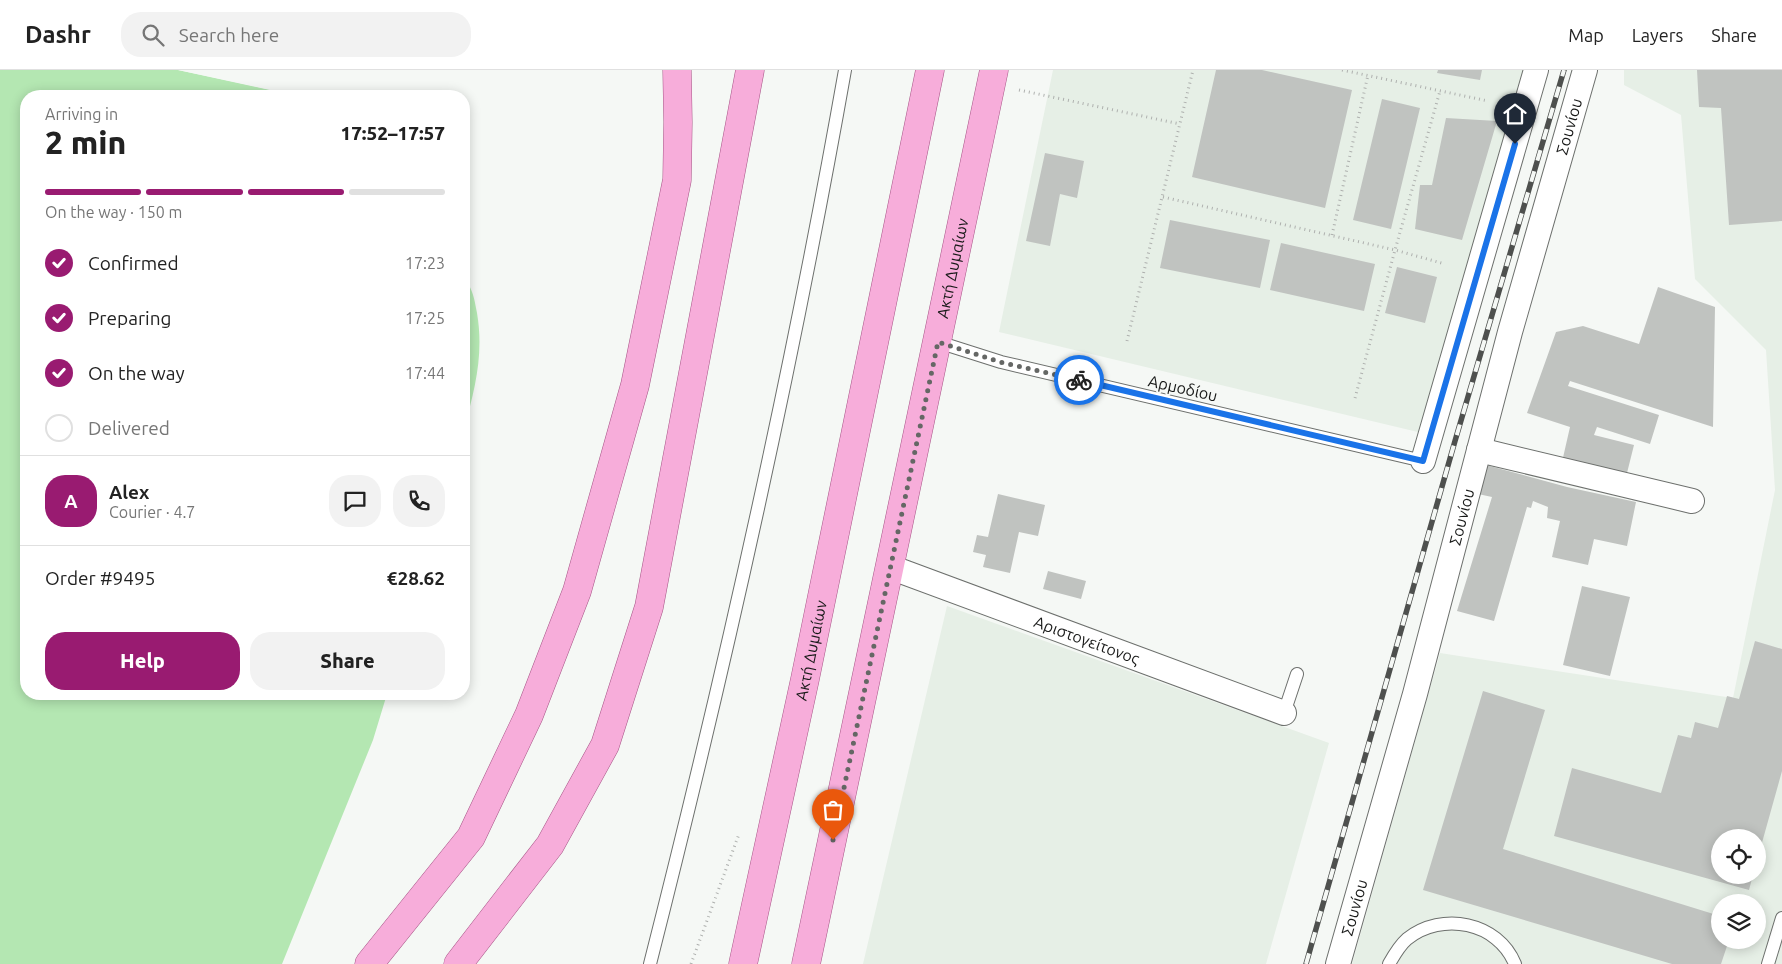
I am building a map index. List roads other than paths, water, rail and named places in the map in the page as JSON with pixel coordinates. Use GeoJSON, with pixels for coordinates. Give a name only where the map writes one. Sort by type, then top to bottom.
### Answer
{"type":"FeatureCollection","features":[{"type":"Feature","properties":{"kind":"main road"},"geometry":{"type":"LineString","coordinates":[[369,964],[470,837],[529,715],[577,591],[635,386],[676,180],[677,70]]}},
{"type":"Feature","properties":{"kind":"main road","name":"Ακτή Δυμαίων"},"geometry":{"type":"LineString","coordinates":[[743,964],[805,678],[930,70]]}},
{"type":"Feature","properties":{"kind":"main road"},"geometry":{"type":"LineString","coordinates":[[458,964],[550,846],[605,745],[649,607],[751,73]]}},
{"type":"Feature","properties":{"kind":"main road","name":"Ακτή Δυμαίων"},"geometry":{"type":"LineString","coordinates":[[806,964],[993,77]]}},
{"type":"Feature","properties":{"kind":"street"},"geometry":{"type":"LineString","coordinates":[[1423,461],[1536,70]]}},
{"type":"Feature","properties":{"kind":"street","name":"Σουνίου"},"geometry":{"type":"LineString","coordinates":[[1338,964],[1414,694],[1510,332],[1585,70]]}},
{"type":"Feature","properties":{"kind":"street"},"geometry":{"type":"LineString","coordinates":[[1479,450],[1692,501]]}},
{"type":"Feature","properties":{"kind":"street","name":"Αριστογείτονος"},"geometry":{"type":"LineString","coordinates":[[890,567],[1284,713]]}},
{"type":"Feature","properties":{"kind":"lane"},"geometry":{"type":"LineString","coordinates":[[650,964],[738,599],[820,214],[845,70]]}},
{"type":"Feature","properties":{"kind":"lane","name":"Αρμοδίου"},"geometry":{"type":"LineString","coordinates":[[938,342],[1000,362],[1423,461]]}},
{"type":"Feature","properties":{"kind":"lane"},"geometry":{"type":"LineString","coordinates":[[1284,713],[1297,674]]}},
{"type":"Feature","properties":{"kind":"lane"},"geometry":{"type":"LineString","coordinates":[[1768,964],[1782,918]]}},
{"type":"Feature","properties":{"kind":"lane"},"geometry":{"type":"LineString","coordinates":[[1389,964],[1396,951],[1407,939],[1434,925],[1450,923],[1466,924],[1481,929],[1494,937],[1506,948],[1515,964]]}},
{"type":"Feature","properties":{"kind":"railway"},"geometry":{"type":"LineString","coordinates":[[1306,964],[1455,441],[1564,70]]}}]}
